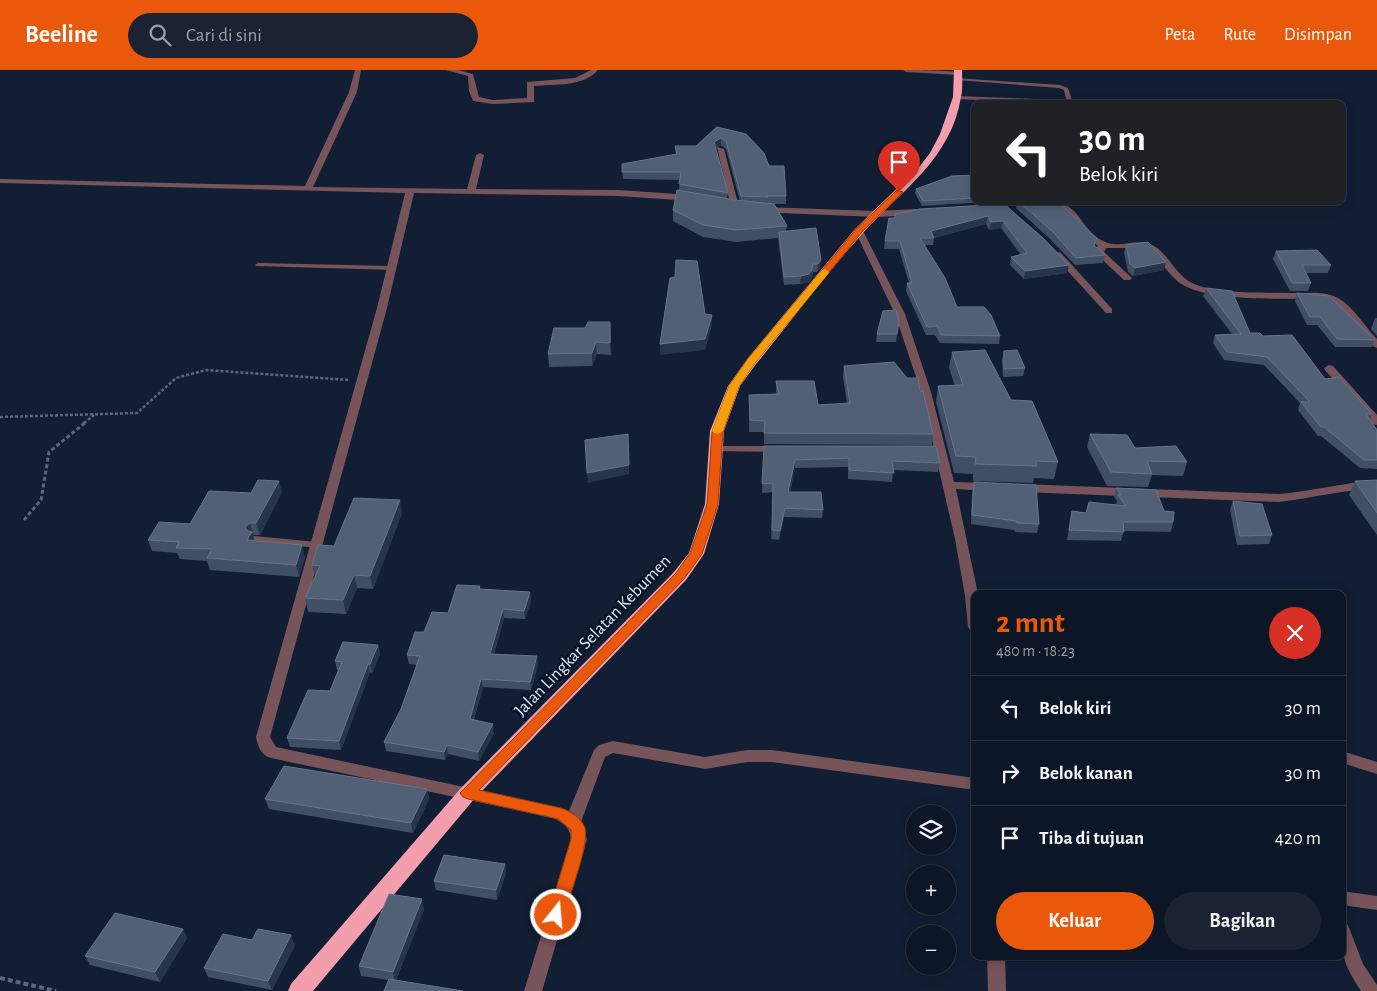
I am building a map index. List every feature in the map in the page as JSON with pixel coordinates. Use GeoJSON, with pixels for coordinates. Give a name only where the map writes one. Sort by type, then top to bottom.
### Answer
{"type":"FeatureCollection","features":[{"type":"Feature","properties":{"kind":"highway","name":"Jalan Lingkar Selatan Kebumen"},"geometry":{"type":"LineString","coordinates":[[299,991],[468,793],[680,576],[696,554],[712,504],[717,432],[734,386],[752,361],[859,231],[934,154],[945,134],[957,97],[958,74]]}},
{"type":"Feature","properties":{"kind":"street"},"geometry":{"type":"LineString","coordinates":[[308,189],[353,92],[358,70]]}},
{"type":"Feature","properties":{"kind":"street"},"geometry":{"type":"LineString","coordinates":[[449,70],[468,73],[471,76],[474,97],[477,100],[487,102],[531,100],[530,84],[582,79],[592,75],[595,70]]}},
{"type":"Feature","properties":{"kind":"street"},"geometry":{"type":"LineString","coordinates":[[906,70],[958,74]]}},
{"type":"Feature","properties":{"kind":"street"},"geometry":{"type":"LineString","coordinates":[[720,149],[742,208]]}},
{"type":"Feature","properties":{"kind":"street"},"geometry":{"type":"LineString","coordinates":[[471,191],[480,155]]}},
{"type":"Feature","properties":{"kind":"street"},"geometry":{"type":"LineString","coordinates":[[0,182],[308,189],[618,193],[697,199]]}},
{"type":"Feature","properties":{"kind":"street"},"geometry":{"type":"LineString","coordinates":[[410,190],[392,268],[362,381],[264,737],[266,747],[271,752],[553,812],[561,814],[574,822],[578,828],[579,839],[533,991]]}},
{"type":"Feature","properties":{"kind":"street"},"geometry":{"type":"LineString","coordinates":[[725,205],[742,208],[877,214],[926,211]]}},
{"type":"Feature","properties":{"kind":"street"},"geometry":{"type":"LineString","coordinates":[[985,207],[1008,209],[1019,205]]}},
{"type":"Feature","properties":{"kind":"street"},"geometry":{"type":"LineString","coordinates":[[1060,205],[1064,207],[1093,238],[1103,245],[1149,246],[1186,283],[1195,287],[1230,292],[1324,296],[1334,299],[1342,304],[1377,345]]}},
{"type":"Feature","properties":{"kind":"street"},"geometry":{"type":"LineString","coordinates":[[859,231],[900,314],[926,392],[937,450],[949,485],[973,590]]}},
{"type":"Feature","properties":{"kind":"street"},"geometry":{"type":"LineString","coordinates":[[1103,245],[1099,252],[1127,278]]}},
{"type":"Feature","properties":{"kind":"street"},"geometry":{"type":"LineString","coordinates":[[1051,247],[1109,311]]}},
{"type":"Feature","properties":{"kind":"street"},"geometry":{"type":"LineString","coordinates":[[1329,368],[1377,422]]}},
{"type":"Feature","properties":{"kind":"street"},"geometry":{"type":"LineString","coordinates":[[716,449],[795,449]]}},
{"type":"Feature","properties":{"kind":"street"},"geometry":{"type":"LineString","coordinates":[[949,485],[1279,498],[1318,494],[1354,486],[1377,484]]}},
{"type":"Feature","properties":{"kind":"street"},"geometry":{"type":"LineString","coordinates":[[574,822],[599,754],[604,749],[613,747],[705,763],[747,756],[772,756],[971,783]]}},
{"type":"Feature","properties":{"kind":"street"},"geometry":{"type":"LineString","coordinates":[[1346,758],[1377,768]]}},
{"type":"Feature","properties":{"kind":"street"},"geometry":{"type":"LineString","coordinates":[[1346,899],[1377,903]]}},
{"type":"Feature","properties":{"kind":"street"},"geometry":{"type":"LineString","coordinates":[[1346,941],[1356,968],[1371,991]]}},
{"type":"Feature","properties":{"kind":"street"},"geometry":{"type":"LineString","coordinates":[[996,960],[997,991]]}},
{"type":"Feature","properties":{"kind":"lane"},"geometry":{"type":"LineString","coordinates":[[958,74],[994,82],[1064,88],[1069,100]]}},
{"type":"Feature","properties":{"kind":"lane"},"geometry":{"type":"LineString","coordinates":[[994,82],[995,99]]}},
{"type":"Feature","properties":{"kind":"lane"},"geometry":{"type":"LineString","coordinates":[[957,97],[1017,100]]}},
{"type":"Feature","properties":{"kind":"lane"},"geometry":{"type":"LineString","coordinates":[[258,265],[392,268]]}},
{"type":"Feature","properties":{"kind":"lane"},"geometry":{"type":"LineString","coordinates":[[254,539],[316,545]]}},
{"type":"Feature","properties":{"kind":"path"},"geometry":{"type":"LineString","coordinates":[[0,417],[137,413],[176,378],[206,370],[362,381]]}},
{"type":"Feature","properties":{"kind":"path"},"geometry":{"type":"LineString","coordinates":[[24,520],[40,500],[49,452],[94,414]]}},
{"type":"Feature","properties":{"kind":"path"},"geometry":{"type":"LineString","coordinates":[[0,978],[56,991]]}},
{"type":"Feature","properties":{"kind":"building"},"geometry":{"type":"Polygon","coordinates":[[[717,127],[746,134],[764,153],[769,166],[784,166],[786,196],[741,196],[726,141],[721,138],[714,142],[728,193],[679,184],[681,172],[622,172],[622,164],[677,154],[675,146],[696,146],[717,127]]]}},
{"type":"Feature","properties":{"kind":"building"},"geometry":{"type":"Polygon","coordinates":[[[971,175],[971,198],[923,201],[916,189],[952,176],[971,175]]]}},
{"type":"Feature","properties":{"kind":"building"},"geometry":{"type":"Polygon","coordinates":[[[677,190],[735,200],[774,204],[787,226],[736,230],[703,225],[673,210],[677,190]]]}},
{"type":"Feature","properties":{"kind":"building"},"geometry":{"type":"Polygon","coordinates":[[[1005,205],[1043,238],[1069,265],[1025,271],[1011,257],[1027,253],[1003,221],[991,222],[988,216],[931,231],[934,238],[920,238],[945,278],[957,307],[984,307],[991,315],[1000,336],[941,335],[937,326],[927,327],[907,283],[912,283],[900,241],[885,241],[889,218],[895,218],[895,214],[920,209],[1005,205]]]}},
{"type":"Feature","properties":{"kind":"building"},"geometry":{"type":"Polygon","coordinates":[[[1023,205],[1062,205],[1097,239],[1094,245],[1105,255],[1076,258],[1052,231],[1023,205]]]}},
{"type":"Feature","properties":{"kind":"building"},"geometry":{"type":"Polygon","coordinates":[[[816,228],[821,260],[818,264],[813,264],[809,274],[784,277],[779,232],[816,228]]]}},
{"type":"Feature","properties":{"kind":"building"},"geometry":{"type":"Polygon","coordinates":[[[1148,242],[1166,262],[1135,268],[1130,264],[1126,245],[1148,242]]]}},
{"type":"Feature","properties":{"kind":"building"},"geometry":{"type":"Polygon","coordinates":[[[1317,250],[1331,265],[1302,265],[1311,283],[1292,283],[1276,251],[1317,250]]]}},
{"type":"Feature","properties":{"kind":"building"},"geometry":{"type":"Polygon","coordinates":[[[676,260],[697,261],[705,314],[712,315],[705,339],[660,344],[670,278],[675,277],[676,260]]]}},
{"type":"Feature","properties":{"kind":"building"},"geometry":{"type":"Polygon","coordinates":[[[1206,288],[1232,291],[1250,333],[1260,333],[1263,336],[1292,335],[1325,379],[1339,377],[1372,414],[1366,414],[1377,430],[1377,460],[1364,460],[1324,427],[1321,427],[1301,402],[1310,402],[1267,357],[1227,352],[1215,335],[1241,334],[1206,288]]]}},
{"type":"Feature","properties":{"kind":"building"},"geometry":{"type":"Polygon","coordinates":[[[1297,293],[1329,296],[1375,340],[1337,339],[1320,317],[1310,317],[1297,293]]]}},
{"type":"Feature","properties":{"kind":"building"},"geometry":{"type":"Polygon","coordinates":[[[896,310],[899,321],[897,334],[877,334],[883,311],[896,310]]]}},
{"type":"Feature","properties":{"kind":"building"},"geometry":{"type":"Polygon","coordinates":[[[588,322],[610,322],[610,343],[596,342],[592,353],[548,354],[554,328],[585,328],[588,322]]]}},
{"type":"Feature","properties":{"kind":"building"},"geometry":{"type":"Polygon","coordinates":[[[985,350],[1011,400],[1032,401],[1058,462],[1036,461],[1037,466],[975,464],[976,457],[956,456],[938,386],[963,385],[952,352],[985,350]]]}},
{"type":"Feature","properties":{"kind":"building"},"geometry":{"type":"Polygon","coordinates":[[[1017,350],[1025,368],[1004,369],[1004,351],[1017,350]]]}},
{"type":"Feature","properties":{"kind":"building"},"geometry":{"type":"Polygon","coordinates":[[[894,362],[907,378],[918,378],[933,434],[764,433],[765,421],[750,420],[749,395],[779,394],[776,381],[814,381],[818,405],[850,403],[844,366],[894,362]]]}},
{"type":"Feature","properties":{"kind":"building"},"geometry":{"type":"Polygon","coordinates":[[[628,434],[629,465],[587,473],[585,440],[628,434]]]}},
{"type":"Feature","properties":{"kind":"building"},"geometry":{"type":"Polygon","coordinates":[[[1090,434],[1127,435],[1135,448],[1176,446],[1187,462],[1147,461],[1152,474],[1111,472],[1090,434]]]}},
{"type":"Feature","properties":{"kind":"building"},"geometry":{"type":"Polygon","coordinates":[[[764,446],[936,446],[940,463],[892,461],[894,473],[849,470],[849,458],[795,460],[788,492],[821,492],[823,510],[785,508],[780,531],[772,530],[773,483],[762,484],[764,446]]]}},
{"type":"Feature","properties":{"kind":"building"},"geometry":{"type":"Polygon","coordinates":[[[258,480],[279,481],[256,523],[250,523],[245,527],[248,531],[252,532],[247,540],[302,545],[296,565],[207,558],[212,549],[176,548],[179,542],[148,540],[159,522],[190,524],[209,491],[251,493],[258,480]]]}},
{"type":"Feature","properties":{"kind":"building"},"geometry":{"type":"Polygon","coordinates":[[[1377,480],[1377,513],[1355,481],[1377,480]]]}},
{"type":"Feature","properties":{"kind":"building"},"geometry":{"type":"Polygon","coordinates":[[[974,482],[1036,485],[1039,524],[1017,523],[1016,521],[972,515],[974,482]]]}},
{"type":"Feature","properties":{"kind":"building"},"geometry":{"type":"Polygon","coordinates":[[[1116,488],[1156,490],[1164,511],[1174,512],[1173,522],[1123,522],[1124,532],[1069,530],[1072,511],[1086,513],[1089,502],[1126,506],[1118,495],[1121,495],[1116,488]]]}},
{"type":"Feature","properties":{"kind":"building"},"geometry":{"type":"Polygon","coordinates":[[[354,498],[400,500],[370,576],[354,575],[343,600],[305,598],[320,566],[312,565],[318,545],[334,546],[354,498]]]}},
{"type":"Feature","properties":{"kind":"building"},"geometry":{"type":"Polygon","coordinates":[[[1233,501],[1262,504],[1272,535],[1240,536],[1233,501]]]}},
{"type":"Feature","properties":{"kind":"building"},"geometry":{"type":"Polygon","coordinates":[[[457,585],[480,586],[479,589],[530,592],[524,611],[503,609],[490,654],[537,656],[530,682],[481,679],[470,719],[493,724],[478,752],[447,745],[444,752],[384,742],[401,709],[420,656],[407,655],[415,632],[424,632],[432,612],[448,613],[457,585]]]}},
{"type":"Feature","properties":{"kind":"building"},"geometry":{"type":"Polygon","coordinates":[[[343,642],[378,645],[370,664],[368,664],[339,741],[287,738],[308,690],[330,691],[342,662],[335,661],[343,642]]]}},
{"type":"Feature","properties":{"kind":"building"},"geometry":{"type":"Polygon","coordinates":[[[284,766],[427,789],[411,823],[265,799],[284,766]]]}},
{"type":"Feature","properties":{"kind":"building"},"geometry":{"type":"Polygon","coordinates":[[[444,855],[505,864],[496,890],[434,881],[444,855]]]}},
{"type":"Feature","properties":{"kind":"building"},"geometry":{"type":"Polygon","coordinates":[[[389,894],[422,899],[393,972],[359,966],[389,894]]]}},
{"type":"Feature","properties":{"kind":"building"},"geometry":{"type":"Polygon","coordinates":[[[115,913],[183,929],[155,972],[85,956],[115,913]]]}},
{"type":"Feature","properties":{"kind":"building"},"geometry":{"type":"Polygon","coordinates":[[[258,929],[291,935],[268,981],[204,968],[223,934],[252,940],[258,929]]]}},
{"type":"Feature","properties":{"kind":"building"},"geometry":{"type":"Polygon","coordinates":[[[389,979],[463,991],[384,991],[389,979]]]}},
{"type":"Feature","properties":{"kind":"slow traffic"},"geometry":{"type":"LineString","coordinates":[[718,431],[726,402],[734,386],[752,361],[825,272]]}},
{"type":"Feature","properties":{"kind":"route"},"geometry":{"type":"LineString","coordinates":[[556,915],[579,839],[578,828],[574,822],[561,814],[468,793],[680,576],[696,554],[712,504],[717,432],[726,402],[734,386],[752,361],[859,231],[899,192]]}}]}
